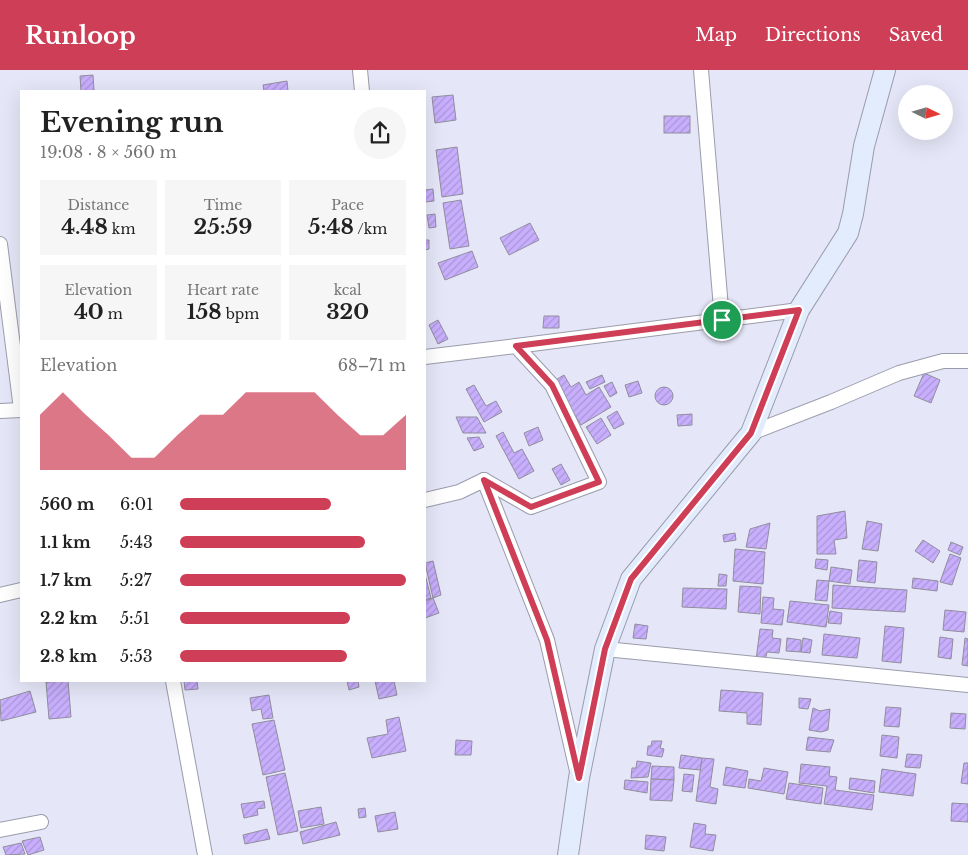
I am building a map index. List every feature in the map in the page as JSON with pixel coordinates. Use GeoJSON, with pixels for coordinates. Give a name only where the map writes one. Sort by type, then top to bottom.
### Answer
{"type":"FeatureCollection","features":[{"type":"Feature","properties":{"kind":"main road"},"geometry":{"type":"LineString","coordinates":[[568,855],[579,778],[605,649],[631,579],[751,433],[799,310],[848,232],[853,214],[864,146],[885,70]]}},
{"type":"Feature","properties":{"kind":"street"},"geometry":{"type":"LineString","coordinates":[[360,70],[362,90]]}},
{"type":"Feature","properties":{"kind":"street"},"geometry":{"type":"LineString","coordinates":[[701,70],[722,320]]}},
{"type":"Feature","properties":{"kind":"street"},"geometry":{"type":"LineString","coordinates":[[0,244],[20,401]]}},
{"type":"Feature","properties":{"kind":"street"},"geometry":{"type":"LineString","coordinates":[[426,357],[799,310]]}},
{"type":"Feature","properties":{"kind":"street"},"geometry":{"type":"LineString","coordinates":[[484,480],[531,507],[599,482],[552,385],[516,346]]}},
{"type":"Feature","properties":{"kind":"street"},"geometry":{"type":"LineString","coordinates":[[751,433],[899,373],[943,361],[968,361]]}},
{"type":"Feature","properties":{"kind":"street"},"geometry":{"type":"LineString","coordinates":[[0,412],[20,409]]}},
{"type":"Feature","properties":{"kind":"street"},"geometry":{"type":"LineString","coordinates":[[426,500],[459,492],[484,480]]}},
{"type":"Feature","properties":{"kind":"street"},"geometry":{"type":"LineString","coordinates":[[484,480],[547,640],[579,778]]}},
{"type":"Feature","properties":{"kind":"street"},"geometry":{"type":"LineString","coordinates":[[0,595],[20,590]]}},
{"type":"Feature","properties":{"kind":"street"},"geometry":{"type":"LineString","coordinates":[[605,649],[968,685]]}},
{"type":"Feature","properties":{"kind":"street"},"geometry":{"type":"LineString","coordinates":[[172,682],[205,855]]}},
{"type":"Feature","properties":{"kind":"street"},"geometry":{"type":"LineString","coordinates":[[0,830],[41,822]]}},
{"type":"Feature","properties":{"kind":"building"},"geometry":{"type":"Polygon","coordinates":[[[93,75],[94,90],[81,90],[80,76],[93,75]]]}},
{"type":"Feature","properties":{"kind":"building"},"geometry":{"type":"Polygon","coordinates":[[[287,81],[288,90],[264,90],[263,85],[287,81]]]}},
{"type":"Feature","properties":{"kind":"building"},"geometry":{"type":"Polygon","coordinates":[[[453,95],[456,120],[435,123],[432,97],[453,95]]]}},
{"type":"Feature","properties":{"kind":"building"},"geometry":{"type":"Polygon","coordinates":[[[664,116],[690,116],[690,133],[664,133],[664,116]]]}},
{"type":"Feature","properties":{"kind":"building"},"geometry":{"type":"Polygon","coordinates":[[[457,147],[463,194],[442,197],[436,150],[457,147]]]}},
{"type":"Feature","properties":{"kind":"building"},"geometry":{"type":"Polygon","coordinates":[[[433,189],[434,201],[426,202],[426,190],[433,189]]]}},
{"type":"Feature","properties":{"kind":"building"},"geometry":{"type":"Polygon","coordinates":[[[461,200],[469,246],[450,249],[443,203],[461,200]]]}},
{"type":"Feature","properties":{"kind":"building"},"geometry":{"type":"Polygon","coordinates":[[[435,214],[436,227],[429,228],[427,215],[435,214]]]}},
{"type":"Feature","properties":{"kind":"building"},"geometry":{"type":"Polygon","coordinates":[[[530,223],[539,240],[509,255],[500,238],[530,223]]]}},
{"type":"Feature","properties":{"kind":"building"},"geometry":{"type":"Polygon","coordinates":[[[426,240],[429,240],[429,249],[426,250],[426,240]]]}},
{"type":"Feature","properties":{"kind":"building"},"geometry":{"type":"Polygon","coordinates":[[[472,251],[478,267],[445,280],[438,263],[472,251]]]}},
{"type":"Feature","properties":{"kind":"building"},"geometry":{"type":"Polygon","coordinates":[[[544,316],[559,316],[559,328],[543,328],[544,316]]]}},
{"type":"Feature","properties":{"kind":"building"},"geometry":{"type":"Polygon","coordinates":[[[438,320],[448,339],[438,344],[429,325],[438,320]]]}},
{"type":"Feature","properties":{"kind":"building"},"geometry":{"type":"Polygon","coordinates":[[[924,373],[940,380],[931,403],[914,396],[924,373]]]}},
{"type":"Feature","properties":{"kind":"building"},"geometry":{"type":"Polygon","coordinates":[[[564,375],[571,387],[579,382],[586,395],[599,387],[611,407],[581,425],[554,381],[564,375]]]}},
{"type":"Feature","properties":{"kind":"building"},"geometry":{"type":"Polygon","coordinates":[[[602,375],[605,382],[590,389],[586,382],[602,375]]]}},
{"type":"Feature","properties":{"kind":"building"},"geometry":{"type":"Polygon","coordinates":[[[638,381],[642,393],[629,397],[625,385],[638,381]]]}},
{"type":"Feature","properties":{"kind":"building"},"geometry":{"type":"Polygon","coordinates":[[[612,382],[617,393],[610,397],[604,386],[612,382]]]}},
{"type":"Feature","properties":{"kind":"building"},"geometry":{"type":"Polygon","coordinates":[[[474,385],[486,406],[496,401],[502,412],[484,422],[466,389],[474,385]]]}},
{"type":"Feature","properties":{"kind":"building"},"geometry":{"type":"Polygon","coordinates":[[[660,387],[668,387],[673,392],[671,403],[660,405],[655,400],[655,392],[660,387]]]}},
{"type":"Feature","properties":{"kind":"building"},"geometry":{"type":"Polygon","coordinates":[[[617,411],[624,424],[614,429],[607,417],[617,411]]]}},
{"type":"Feature","properties":{"kind":"building"},"geometry":{"type":"Polygon","coordinates":[[[692,414],[692,425],[678,426],[677,415],[692,414]]]}},
{"type":"Feature","properties":{"kind":"building"},"geometry":{"type":"Polygon","coordinates":[[[456,417],[477,417],[486,433],[463,433],[456,417]]]}},
{"type":"Feature","properties":{"kind":"building"},"geometry":{"type":"Polygon","coordinates":[[[601,418],[611,435],[597,444],[586,427],[601,418]]]}},
{"type":"Feature","properties":{"kind":"building"},"geometry":{"type":"Polygon","coordinates":[[[538,427],[543,440],[529,446],[524,433],[538,427]]]}},
{"type":"Feature","properties":{"kind":"building"},"geometry":{"type":"Polygon","coordinates":[[[503,432],[514,453],[522,449],[534,471],[519,479],[496,436],[503,432]]]}},
{"type":"Feature","properties":{"kind":"building"},"geometry":{"type":"Polygon","coordinates":[[[479,437],[484,447],[474,451],[467,438],[479,437]]]}},
{"type":"Feature","properties":{"kind":"building"},"geometry":{"type":"Polygon","coordinates":[[[561,464],[570,480],[561,485],[552,469],[561,464]]]}},
{"type":"Feature","properties":{"kind":"building"},"geometry":{"type":"Polygon","coordinates":[[[845,511],[847,538],[834,540],[836,554],[817,554],[817,516],[845,511]]]}},
{"type":"Feature","properties":{"kind":"building"},"geometry":{"type":"Polygon","coordinates":[[[867,521],[882,524],[878,551],[862,549],[867,521]]]}},
{"type":"Feature","properties":{"kind":"building"},"geometry":{"type":"Polygon","coordinates":[[[770,523],[766,549],[746,547],[750,529],[770,523]]]}},
{"type":"Feature","properties":{"kind":"building"},"geometry":{"type":"Polygon","coordinates":[[[735,533],[736,540],[724,542],[723,535],[735,533]]]}},
{"type":"Feature","properties":{"kind":"building"},"geometry":{"type":"Polygon","coordinates":[[[923,540],[940,551],[933,563],[915,551],[923,540]]]}},
{"type":"Feature","properties":{"kind":"building"},"geometry":{"type":"Polygon","coordinates":[[[951,542],[963,547],[960,555],[948,550],[951,542]]]}},
{"type":"Feature","properties":{"kind":"building"},"geometry":{"type":"Polygon","coordinates":[[[735,549],[765,552],[763,584],[733,581],[735,549]]]}},
{"type":"Feature","properties":{"kind":"building"},"geometry":{"type":"Polygon","coordinates":[[[950,554],[961,558],[952,585],[940,582],[950,554]]]}},
{"type":"Feature","properties":{"kind":"building"},"geometry":{"type":"Polygon","coordinates":[[[816,559],[828,560],[827,570],[815,568],[816,559]]]}},
{"type":"Feature","properties":{"kind":"building"},"geometry":{"type":"Polygon","coordinates":[[[859,560],[877,562],[875,583],[857,581],[859,560]]]}},
{"type":"Feature","properties":{"kind":"building"},"geometry":{"type":"Polygon","coordinates":[[[433,561],[441,595],[433,598],[426,567],[426,563],[433,561]]]}},
{"type":"Feature","properties":{"kind":"building"},"geometry":{"type":"Polygon","coordinates":[[[831,567],[852,570],[850,584],[829,581],[831,567]]]}},
{"type":"Feature","properties":{"kind":"building"},"geometry":{"type":"Polygon","coordinates":[[[719,574],[727,575],[726,586],[718,586],[719,574]]]}},
{"type":"Feature","properties":{"kind":"building"},"geometry":{"type":"Polygon","coordinates":[[[426,578],[431,598],[426,600],[426,578]]]}},
{"type":"Feature","properties":{"kind":"building"},"geometry":{"type":"Polygon","coordinates":[[[913,578],[938,581],[937,591],[912,588],[913,578]]]}},
{"type":"Feature","properties":{"kind":"building"},"geometry":{"type":"Polygon","coordinates":[[[817,580],[829,581],[827,601],[815,600],[817,580]]]}},
{"type":"Feature","properties":{"kind":"building"},"geometry":{"type":"Polygon","coordinates":[[[833,585],[907,590],[905,612],[832,608],[833,585]]]}},
{"type":"Feature","properties":{"kind":"building"},"geometry":{"type":"Polygon","coordinates":[[[740,586],[761,587],[760,614],[738,612],[740,586]]]}},
{"type":"Feature","properties":{"kind":"building"},"geometry":{"type":"Polygon","coordinates":[[[683,588],[727,589],[726,609],[682,607],[683,588]]]}},
{"type":"Feature","properties":{"kind":"building"},"geometry":{"type":"Polygon","coordinates":[[[763,597],[774,598],[773,609],[784,610],[782,625],[761,623],[763,597]]]}},
{"type":"Feature","properties":{"kind":"building"},"geometry":{"type":"Polygon","coordinates":[[[433,598],[439,613],[426,618],[426,601],[433,598]]]}},
{"type":"Feature","properties":{"kind":"building"},"geometry":{"type":"Polygon","coordinates":[[[790,601],[829,605],[826,627],[787,622],[790,601]]]}},
{"type":"Feature","properties":{"kind":"building"},"geometry":{"type":"Polygon","coordinates":[[[945,610],[966,612],[964,632],[943,630],[945,610]]]}},
{"type":"Feature","properties":{"kind":"building"},"geometry":{"type":"Polygon","coordinates":[[[830,611],[842,613],[841,624],[828,623],[830,611]]]}},
{"type":"Feature","properties":{"kind":"building"},"geometry":{"type":"Polygon","coordinates":[[[635,624],[648,626],[646,639],[633,638],[635,624]]]}},
{"type":"Feature","properties":{"kind":"building"},"geometry":{"type":"Polygon","coordinates":[[[885,626],[904,628],[901,663],[882,661],[885,626]]]}},
{"type":"Feature","properties":{"kind":"building"},"geometry":{"type":"Polygon","coordinates":[[[760,629],[773,630],[772,638],[781,639],[779,653],[767,652],[765,661],[756,660],[760,629]]]}},
{"type":"Feature","properties":{"kind":"building"},"geometry":{"type":"Polygon","coordinates":[[[824,634],[860,638],[857,658],[822,655],[824,634]]]}},
{"type":"Feature","properties":{"kind":"building"},"geometry":{"type":"Polygon","coordinates":[[[940,637],[953,639],[951,659],[938,657],[940,637]]]}},
{"type":"Feature","properties":{"kind":"building"},"geometry":{"type":"Polygon","coordinates":[[[787,638],[801,640],[801,652],[786,651],[787,638]]]}},
{"type":"Feature","properties":{"kind":"building"},"geometry":{"type":"Polygon","coordinates":[[[803,638],[812,640],[810,653],[801,652],[803,638]]]}},
{"type":"Feature","properties":{"kind":"building"},"geometry":{"type":"Polygon","coordinates":[[[965,638],[968,639],[968,666],[962,665],[965,638]]]}},
{"type":"Feature","properties":{"kind":"building"},"geometry":{"type":"Polygon","coordinates":[[[46,682],[68,682],[71,717],[49,719],[46,682]]]}},
{"type":"Feature","properties":{"kind":"building"},"geometry":{"type":"Polygon","coordinates":[[[184,682],[197,682],[198,689],[185,690],[184,682]]]}},
{"type":"Feature","properties":{"kind":"building"},"geometry":{"type":"Polygon","coordinates":[[[347,682],[358,682],[359,687],[349,690],[347,682]]]}},
{"type":"Feature","properties":{"kind":"building"},"geometry":{"type":"Polygon","coordinates":[[[375,682],[394,682],[397,695],[379,699],[375,682]]]}},
{"type":"Feature","properties":{"kind":"building"},"geometry":{"type":"Polygon","coordinates":[[[721,690],[763,693],[761,725],[747,724],[747,713],[719,711],[721,690]]]}},
{"type":"Feature","properties":{"kind":"building"},"geometry":{"type":"Polygon","coordinates":[[[30,691],[36,712],[1,721],[0,700],[30,691]]]}},
{"type":"Feature","properties":{"kind":"building"},"geometry":{"type":"Polygon","coordinates":[[[269,695],[273,718],[263,719],[261,709],[252,711],[250,698],[269,695]]]}},
{"type":"Feature","properties":{"kind":"building"},"geometry":{"type":"Polygon","coordinates":[[[799,698],[811,699],[808,709],[799,708],[799,698]]]}},
{"type":"Feature","properties":{"kind":"building"},"geometry":{"type":"Polygon","coordinates":[[[886,707],[901,708],[899,727],[884,726],[886,707]]]}},
{"type":"Feature","properties":{"kind":"building"},"geometry":{"type":"Polygon","coordinates":[[[813,708],[820,711],[830,709],[828,730],[821,732],[809,730],[813,708]]]}},
{"type":"Feature","properties":{"kind":"building"},"geometry":{"type":"Polygon","coordinates":[[[951,713],[966,714],[965,729],[950,728],[951,713]]]}},
{"type":"Feature","properties":{"kind":"building"},"geometry":{"type":"Polygon","coordinates":[[[399,717],[406,751],[372,758],[367,738],[388,734],[386,720],[399,717]]]}},
{"type":"Feature","properties":{"kind":"building"},"geometry":{"type":"Polygon","coordinates":[[[274,720],[285,770],[263,775],[252,724],[274,720]]]}},
{"type":"Feature","properties":{"kind":"building"},"geometry":{"type":"Polygon","coordinates":[[[882,735],[899,737],[897,758],[880,756],[882,735]]]}},
{"type":"Feature","properties":{"kind":"building"},"geometry":{"type":"Polygon","coordinates":[[[808,737],[834,740],[830,752],[806,750],[808,737]]]}},
{"type":"Feature","properties":{"kind":"building"},"geometry":{"type":"Polygon","coordinates":[[[456,740],[472,741],[471,755],[455,755],[456,740]]]}},
{"type":"Feature","properties":{"kind":"building"},"geometry":{"type":"Polygon","coordinates":[[[652,741],[662,741],[660,748],[664,749],[662,757],[647,755],[648,746],[651,746],[652,741]]]}},
{"type":"Feature","properties":{"kind":"building"},"geometry":{"type":"Polygon","coordinates":[[[907,754],[922,755],[920,768],[905,767],[907,754]]]}},
{"type":"Feature","properties":{"kind":"building"},"geometry":{"type":"Polygon","coordinates":[[[681,755],[702,758],[701,770],[679,768],[681,755]]]}},
{"type":"Feature","properties":{"kind":"building"},"geometry":{"type":"Polygon","coordinates":[[[702,758],[714,759],[710,787],[718,789],[716,804],[696,801],[702,758]]]}},
{"type":"Feature","properties":{"kind":"building"},"geometry":{"type":"Polygon","coordinates":[[[637,761],[651,763],[648,777],[631,778],[632,768],[636,768],[637,761]]]}},
{"type":"Feature","properties":{"kind":"building"},"geometry":{"type":"Polygon","coordinates":[[[964,763],[968,763],[968,784],[961,783],[964,763]]]}},
{"type":"Feature","properties":{"kind":"building"},"geometry":{"type":"Polygon","coordinates":[[[801,764],[830,767],[829,776],[837,777],[835,790],[874,795],[872,810],[824,804],[827,786],[799,783],[801,764]]]}},
{"type":"Feature","properties":{"kind":"building"},"geometry":{"type":"Polygon","coordinates":[[[652,766],[674,767],[674,780],[651,779],[652,766]]]}},
{"type":"Feature","properties":{"kind":"building"},"geometry":{"type":"Polygon","coordinates":[[[726,767],[748,771],[745,788],[723,785],[726,767]]]}},
{"type":"Feature","properties":{"kind":"building"},"geometry":{"type":"Polygon","coordinates":[[[764,768],[788,772],[784,794],[748,788],[749,779],[761,781],[764,768]]]}},
{"type":"Feature","properties":{"kind":"building"},"geometry":{"type":"Polygon","coordinates":[[[882,769],[916,774],[913,796],[879,792],[882,769]]]}},
{"type":"Feature","properties":{"kind":"building"},"geometry":{"type":"Polygon","coordinates":[[[285,773],[298,831],[278,835],[266,777],[285,773]]]}},
{"type":"Feature","properties":{"kind":"building"},"geometry":{"type":"Polygon","coordinates":[[[684,774],[694,775],[692,792],[682,791],[684,774]]]}},
{"type":"Feature","properties":{"kind":"building"},"geometry":{"type":"Polygon","coordinates":[[[850,778],[875,781],[874,793],[849,789],[850,778]]]}},
{"type":"Feature","properties":{"kind":"building"},"geometry":{"type":"Polygon","coordinates":[[[651,779],[674,780],[672,801],[650,800],[651,779]]]}},
{"type":"Feature","properties":{"kind":"building"},"geometry":{"type":"Polygon","coordinates":[[[625,780],[648,782],[647,793],[624,789],[625,780]]]}},
{"type":"Feature","properties":{"kind":"building"},"geometry":{"type":"Polygon","coordinates":[[[789,783],[823,788],[821,804],[786,799],[789,783]]]}},
{"type":"Feature","properties":{"kind":"building"},"geometry":{"type":"Polygon","coordinates":[[[264,801],[265,808],[257,809],[258,815],[244,818],[241,804],[264,801]]]}},
{"type":"Feature","properties":{"kind":"building"},"geometry":{"type":"Polygon","coordinates":[[[952,803],[968,804],[968,822],[951,821],[952,803]]]}},
{"type":"Feature","properties":{"kind":"building"},"geometry":{"type":"Polygon","coordinates":[[[321,807],[324,824],[301,828],[298,811],[321,807]]]}},
{"type":"Feature","properties":{"kind":"building"},"geometry":{"type":"Polygon","coordinates":[[[365,808],[366,817],[359,818],[358,809],[365,808]]]}},
{"type":"Feature","properties":{"kind":"building"},"geometry":{"type":"Polygon","coordinates":[[[395,812],[398,829],[378,832],[375,816],[395,812]]]}},
{"type":"Feature","properties":{"kind":"building"},"geometry":{"type":"Polygon","coordinates":[[[336,822],[340,835],[303,844],[300,832],[336,822]]]}},
{"type":"Feature","properties":{"kind":"building"},"geometry":{"type":"Polygon","coordinates":[[[694,823],[706,825],[705,834],[716,835],[713,851],[690,847],[694,823]]]}},
{"type":"Feature","properties":{"kind":"building"},"geometry":{"type":"Polygon","coordinates":[[[267,829],[270,839],[245,844],[243,835],[267,829]]]}},
{"type":"Feature","properties":{"kind":"building"},"geometry":{"type":"Polygon","coordinates":[[[646,835],[666,837],[664,851],[645,849],[646,835]]]}},
{"type":"Feature","properties":{"kind":"building"},"geometry":{"type":"Polygon","coordinates":[[[40,837],[44,850],[28,855],[22,841],[40,837]]]}},
{"type":"Feature","properties":{"kind":"building"},"geometry":{"type":"Polygon","coordinates":[[[21,843],[25,854],[6,855],[3,847],[21,843]]]}},
{"type":"Feature","properties":{"kind":"route"},"geometry":{"type":"LineString","coordinates":[[799,310],[751,433],[631,579],[605,649],[579,778],[547,640],[484,480],[531,507],[599,482],[552,385],[516,346],[722,320],[799,310]]}}]}
